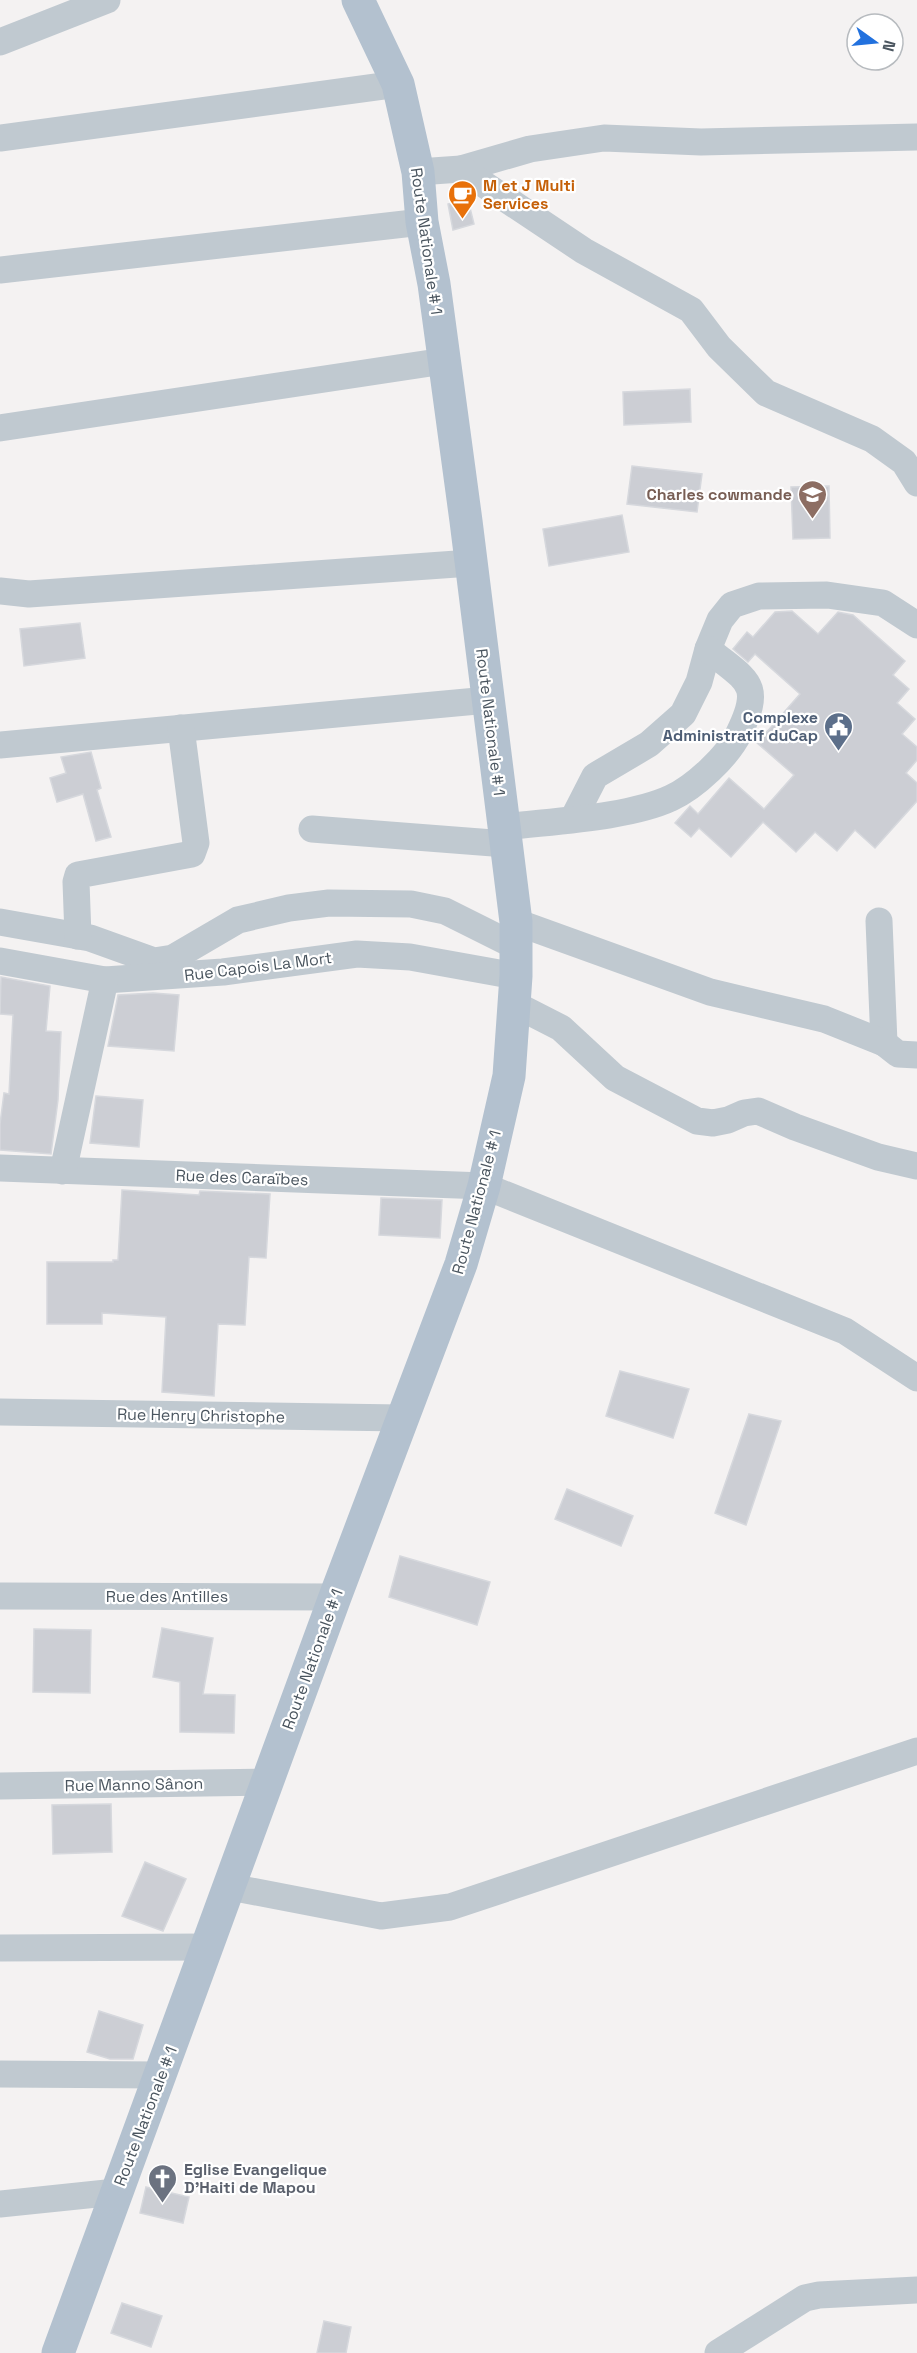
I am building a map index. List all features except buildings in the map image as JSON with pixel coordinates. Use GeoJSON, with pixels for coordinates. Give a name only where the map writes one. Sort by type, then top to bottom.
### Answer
{"type":"FeatureCollection","features":[{"type":"Feature","properties":{"kind":"main road","name":"Route Nationale # 1"},"geometry":{"type":"LineString","coordinates":[[58,2353],[335,1597],[461,1264],[484,1186],[509,1076],[516,962],[505,836],[434,284],[422,222],[418,172],[398,84],[358,0]]}},
{"type":"Feature","properties":{"kind":"street"},"geometry":{"type":"LineString","coordinates":[[0,42],[107,0]]}},
{"type":"Feature","properties":{"kind":"street"},"geometry":{"type":"LineString","coordinates":[[0,138],[398,84]]}},
{"type":"Feature","properties":{"kind":"street"},"geometry":{"type":"LineString","coordinates":[[418,172],[461,169],[530,149],[604,138],[701,142],[917,137]]}},
{"type":"Feature","properties":{"kind":"street"},"geometry":{"type":"LineString","coordinates":[[461,169],[584,251],[691,310],[719,347],[766,393],[872,439],[904,462],[917,483]]}},
{"type":"Feature","properties":{"kind":"street"},"geometry":{"type":"LineString","coordinates":[[0,270],[422,222]]}},
{"type":"Feature","properties":{"kind":"street"},"geometry":{"type":"LineString","coordinates":[[0,428],[444,361]]}},
{"type":"Feature","properties":{"kind":"street"},"geometry":{"type":"LineString","coordinates":[[0,591],[29,594],[471,563]]}},
{"type":"Feature","properties":{"kind":"street"},"geometry":{"type":"LineString","coordinates":[[573,819],[595,776],[649,744],[683,714],[699,682],[708,649],[720,620],[732,605],[759,596],[827,595],[883,603],[917,626]]}},
{"type":"Feature","properties":{"kind":"street"},"geometry":{"type":"LineString","coordinates":[[312,829],[505,836],[573,819],[631,810],[671,798],[702,776],[733,746],[749,713],[752,698],[748,684],[708,649]]}},
{"type":"Feature","properties":{"kind":"street"},"geometry":{"type":"LineString","coordinates":[[0,744],[488,700]]}},
{"type":"Feature","properties":{"kind":"street"},"geometry":{"type":"LineString","coordinates":[[78,936],[76,882],[78,875],[192,854],[196,843],[181,728]]}},
{"type":"Feature","properties":{"kind":"street"},"geometry":{"type":"LineString","coordinates":[[0,920],[90,938],[154,961],[173,958],[238,920],[289,908],[329,903],[411,904],[445,911],[516,962],[561,1028],[615,1078],[697,1120],[713,1124],[744,1113],[758,1111],[878,1157],[917,1166]]}},
{"type":"Feature","properties":{"kind":"street"},"geometry":{"type":"LineString","coordinates":[[879,921],[884,1043]]}},
{"type":"Feature","properties":{"kind":"street","name":"Rue Capois La Mort"},"geometry":{"type":"LineString","coordinates":[[0,961],[105,980],[223,972],[357,954],[516,962]]}},
{"type":"Feature","properties":{"kind":"street"},"geometry":{"type":"LineString","coordinates":[[516,962],[710,992],[824,1019],[884,1043],[898,1054],[917,1055]]}},
{"type":"Feature","properties":{"kind":"street"},"geometry":{"type":"LineString","coordinates":[[63,1171],[105,980]]}},
{"type":"Feature","properties":{"kind":"street","name":"Rue des Caraïbes"},"geometry":{"type":"LineString","coordinates":[[0,1168],[484,1186],[845,1331],[917,1378]]}},
{"type":"Feature","properties":{"kind":"street","name":"Rue Henry Christophe"},"geometry":{"type":"LineString","coordinates":[[0,1412],[402,1418]]}},
{"type":"Feature","properties":{"kind":"street","name":"Rue des Antilles"},"geometry":{"type":"LineString","coordinates":[[0,1596],[335,1597]]}},
{"type":"Feature","properties":{"kind":"street"},"geometry":{"type":"LineString","coordinates":[[230,1887],[381,1916],[450,1907],[917,1751]]}},
{"type":"Feature","properties":{"kind":"street","name":"Rue Manno Sânon"},"geometry":{"type":"LineString","coordinates":[[0,1786],[268,1782]]}},
{"type":"Feature","properties":{"kind":"street"},"geometry":{"type":"LineString","coordinates":[[0,1948],[208,1947]]}},
{"type":"Feature","properties":{"kind":"street"},"geometry":{"type":"LineString","coordinates":[[0,2074],[160,2075]]}},
{"type":"Feature","properties":{"kind":"street"},"geometry":{"type":"LineString","coordinates":[[0,2204],[116,2192]]}},
{"type":"Feature","properties":{"kind":"street"},"geometry":{"type":"LineString","coordinates":[[718,2353],[805,2298],[819,2295],[917,2290]]}},
{"type":"Feature","properties":{"kind":"place","name":"M et J Multi Services"},"geometry":{"type":"Point","coordinates":[462,220]}},
{"type":"Feature","properties":{"kind":"place","name":"Charles cowmande"},"geometry":{"type":"Point","coordinates":[813,520]}},
{"type":"Feature","properties":{"kind":"place","name":"Complexe Administratif duCap"},"geometry":{"type":"Point","coordinates":[839,752]}},
{"type":"Feature","properties":{"kind":"place","name":"Eglise Evangelique D'Haiti de Mapou"},"geometry":{"type":"Point","coordinates":[163,2204]}}]}
